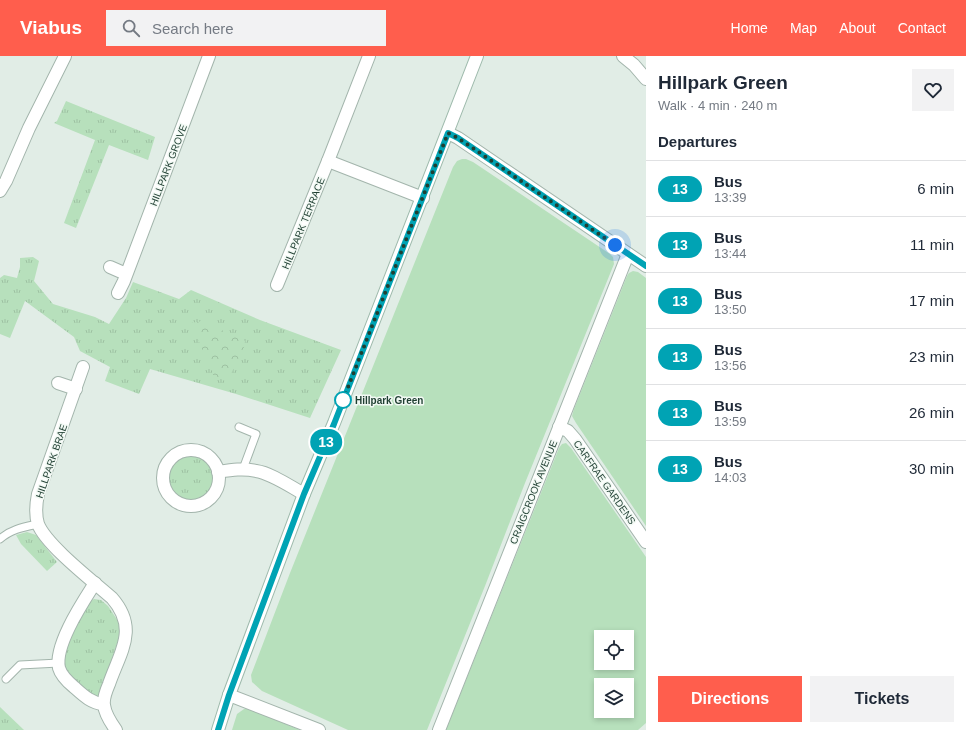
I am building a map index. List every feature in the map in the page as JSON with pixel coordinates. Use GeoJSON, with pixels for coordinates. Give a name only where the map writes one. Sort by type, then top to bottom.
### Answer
{"type":"FeatureCollection","features":[{"type":"Feature","properties":{"kind":"street"},"geometry":{"type":"LineString","coordinates":[[0,191],[6,182],[28,128],[64,56]]}},
{"type":"Feature","properties":{"kind":"street","name":"HILLPARK GROVE"},"geometry":{"type":"LineString","coordinates":[[118,293],[209,56]]}},
{"type":"Feature","properties":{"kind":"street","name":"HILLPARK TERRACE"},"geometry":{"type":"LineString","coordinates":[[278,286],[369,56]]}},
{"type":"Feature","properties":{"kind":"street"},"geometry":{"type":"LineString","coordinates":[[218,730],[229,695],[304,494],[334,424],[477,56]]}},
{"type":"Feature","properties":{"kind":"street"},"geometry":{"type":"LineString","coordinates":[[622,56],[634,65],[646,79]]}},
{"type":"Feature","properties":{"kind":"street"},"geometry":{"type":"LineString","coordinates":[[448,133],[458,138],[646,266]]}},
{"type":"Feature","properties":{"kind":"street"},"geometry":{"type":"LineString","coordinates":[[328,161],[423,198]]}},
{"type":"Feature","properties":{"kind":"street","name":"CRAIGCROOK AVENUE"},"geometry":{"type":"LineString","coordinates":[[438,730],[628,254]]}},
{"type":"Feature","properties":{"kind":"street"},"geometry":{"type":"LineString","coordinates":[[110,267],[126,274]]}},
{"type":"Feature","properties":{"kind":"street","name":"HILLPARK BRAE"},"geometry":{"type":"LineString","coordinates":[[38,524],[36,511],[38,494],[83,367]]}},
{"type":"Feature","properties":{"kind":"street"},"geometry":{"type":"LineString","coordinates":[[58,383],[76,390]]}},
{"type":"Feature","properties":{"kind":"street","name":"CARFRAE GARDENS"},"geometry":{"type":"LineString","coordinates":[[559,427],[568,431],[575,439],[646,542]]}},
{"type":"Feature","properties":{"kind":"street"},"geometry":{"type":"LineString","coordinates":[[193,450],[203,453],[214,463],[218,472],[218,482],[215,492],[208,500],[199,504],[189,506],[175,500],[168,493],[164,483],[164,473],[167,464],[174,456],[183,451],[193,450]]}},
{"type":"Feature","properties":{"kind":"street"},"geometry":{"type":"LineString","coordinates":[[218,472],[243,469],[257,471],[304,494]]}},
{"type":"Feature","properties":{"kind":"street"},"geometry":{"type":"LineString","coordinates":[[38,524],[43,533],[56,549],[116,603],[123,614],[126,626],[124,643],[115,665],[103,704],[110,722],[116,730]]}},
{"type":"Feature","properties":{"kind":"street"},"geometry":{"type":"LineString","coordinates":[[95,583],[73,621],[62,644],[59,663],[60,671],[72,686],[86,698],[103,704]]}},
{"type":"Feature","properties":{"kind":"street"},"geometry":{"type":"LineString","coordinates":[[229,695],[319,730]]}},
{"type":"Feature","properties":{"kind":"lane"},"geometry":{"type":"LineString","coordinates":[[239,427],[256,434],[243,469]]}},
{"type":"Feature","properties":{"kind":"lane"},"geometry":{"type":"LineString","coordinates":[[0,539],[7,533],[16,529],[38,524]]}},
{"type":"Feature","properties":{"kind":"lane"},"geometry":{"type":"LineString","coordinates":[[6,679],[20,665],[59,663]]}},
{"type":"Feature","properties":{"kind":"green space"},"geometry":{"type":"Polygon","coordinates":[[[66,101],[155,137],[148,160],[109,145],[76,228],[64,223],[95,140],[54,123],[57,121],[66,101]]]}},
{"type":"Feature","properties":{"kind":"green space"},"geometry":{"type":"Polygon","coordinates":[[[462,159],[473,162],[610,254],[613,257],[614,264],[427,730],[348,730],[262,691],[252,682],[251,675],[290,573],[453,167],[457,161],[462,159]]]}},
{"type":"Feature","properties":{"kind":"green space"},"geometry":{"type":"Polygon","coordinates":[[[33,257],[39,261],[34,281],[53,304],[95,317],[109,324],[126,298],[133,282],[179,299],[191,290],[260,320],[341,350],[310,418],[236,394],[150,369],[139,394],[105,381],[110,367],[80,351],[74,337],[25,301],[10,338],[0,334],[0,278],[4,275],[17,278],[20,267],[20,258],[33,257]]]}},
{"type":"Feature","properties":{"kind":"green space"},"geometry":{"type":"Polygon","coordinates":[[[633,271],[638,272],[646,278],[646,526],[572,416],[627,276],[633,271]]]}},
{"type":"Feature","properties":{"kind":"green space"},"geometry":{"type":"Polygon","coordinates":[[[202,321],[245,341],[244,347],[227,382],[213,375],[214,372],[210,369],[198,339],[199,335],[191,323],[202,321]]]}},
{"type":"Feature","properties":{"kind":"green space"},"geometry":{"type":"Polygon","coordinates":[[[566,443],[571,448],[646,557],[646,723],[638,730],[446,730],[559,448],[562,444],[566,443]]]}},
{"type":"Feature","properties":{"kind":"green space"},"geometry":{"type":"Polygon","coordinates":[[[186,455],[196,455],[204,459],[210,465],[214,473],[214,483],[210,491],[204,497],[196,501],[186,501],[178,497],[172,491],[168,483],[168,473],[172,465],[178,459],[186,455]]]}},
{"type":"Feature","properties":{"kind":"green space"},"geometry":{"type":"Polygon","coordinates":[[[27,532],[36,535],[57,562],[47,571],[21,544],[16,535],[27,532]]]}},
{"type":"Feature","properties":{"kind":"green space"},"geometry":{"type":"Polygon","coordinates":[[[94,599],[101,600],[108,606],[118,621],[120,629],[118,641],[98,697],[94,697],[70,676],[65,669],[64,662],[67,646],[74,629],[87,604],[94,599]]]}},
{"type":"Feature","properties":{"kind":"green space"},"geometry":{"type":"Polygon","coordinates":[[[0,707],[24,730],[0,730],[0,707]]]}},
{"type":"Feature","properties":{"kind":"green space"},"geometry":{"type":"Polygon","coordinates":[[[244,709],[249,709],[300,730],[232,730],[237,714],[244,709]]]}},
{"type":"Feature","properties":{"kind":"bus line","name":"13"},"geometry":{"type":"LineString","coordinates":[[218,730],[229,695],[304,494],[334,424],[423,198],[434,165],[448,133],[458,138],[646,266]]}},
{"type":"Feature","properties":{"kind":"place","name":"Hillpark Green"},"geometry":{"type":"Point","coordinates":[343,400]}},
{"type":"Feature","properties":{"kind":"route"},"geometry":{"type":"LineString","coordinates":[[343,400],[423,198],[434,165],[448,133],[458,138],[615,245]]}}]}
